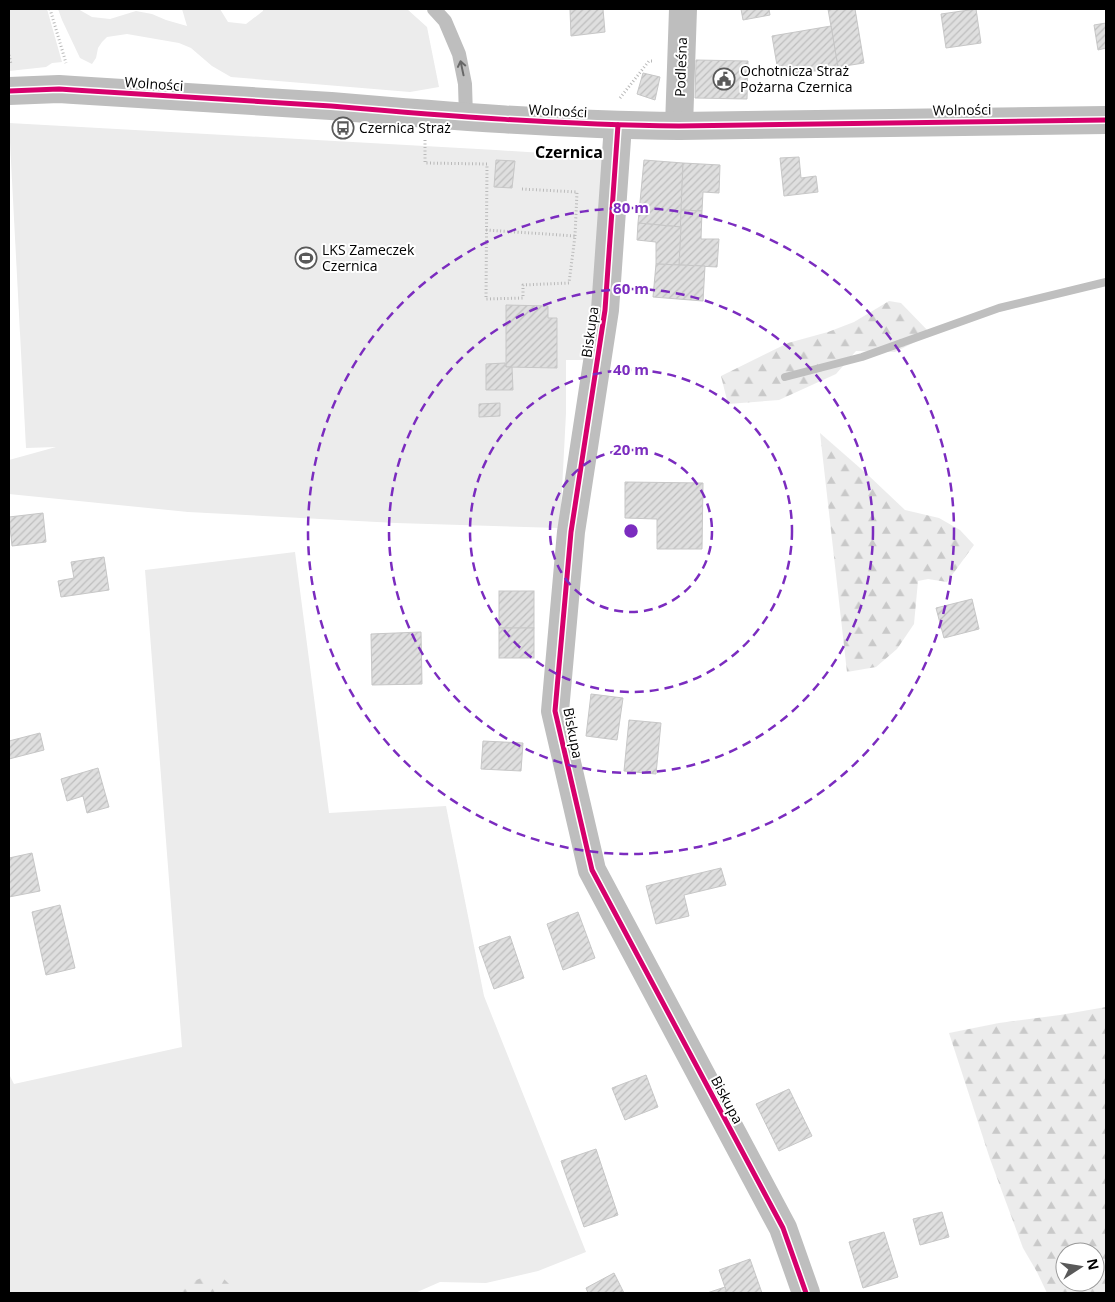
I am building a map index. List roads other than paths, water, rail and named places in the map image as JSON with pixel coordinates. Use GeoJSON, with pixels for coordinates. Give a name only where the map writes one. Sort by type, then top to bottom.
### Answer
{"type":"FeatureCollection","features":[{"type":"Feature","properties":{"kind":"street","name":"Podleśna"},"geometry":{"type":"LineString","coordinates":[[679,126],[683,9]]}},
{"type":"Feature","properties":{"kind":"street","name":"Wolności"},"geometry":{"type":"LineString","coordinates":[[9,91],[74,90],[609,125],[679,126],[1106,120]]}},
{"type":"Feature","properties":{"kind":"street","name":"Biskupa"},"geometry":{"type":"LineString","coordinates":[[609,125],[605,310],[571,532],[555,711],[592,870],[783,1228],[806,1293]]}},
{"type":"Feature","properties":{"kind":"lane"},"geometry":{"type":"LineString","coordinates":[[434,9],[445,21],[459,54],[466,84],[466,117]]}},
{"type":"Feature","properties":{"kind":"waterway"},"geometry":{"type":"LineString","coordinates":[[785,377],[862,357],[999,308],[1106,282]]}},
{"type":"Feature","properties":{"kind":"place","name":"Ochotnicza Straż Pożarna Czernica"},"geometry":{"type":"Point","coordinates":[724,79]}},
{"type":"Feature","properties":{"kind":"place","name":"Czernica Straż"},"geometry":{"type":"Point","coordinates":[343,128]}},
{"type":"Feature","properties":{"kind":"place","name":"LKS Zameczek Czernica"},"geometry":{"type":"Point","coordinates":[306,258]}},
{"type":"Feature","properties":{"kind":"district","name":"Czernica"},"geometry":{"type":"Point","coordinates":[569,152]}}]}
